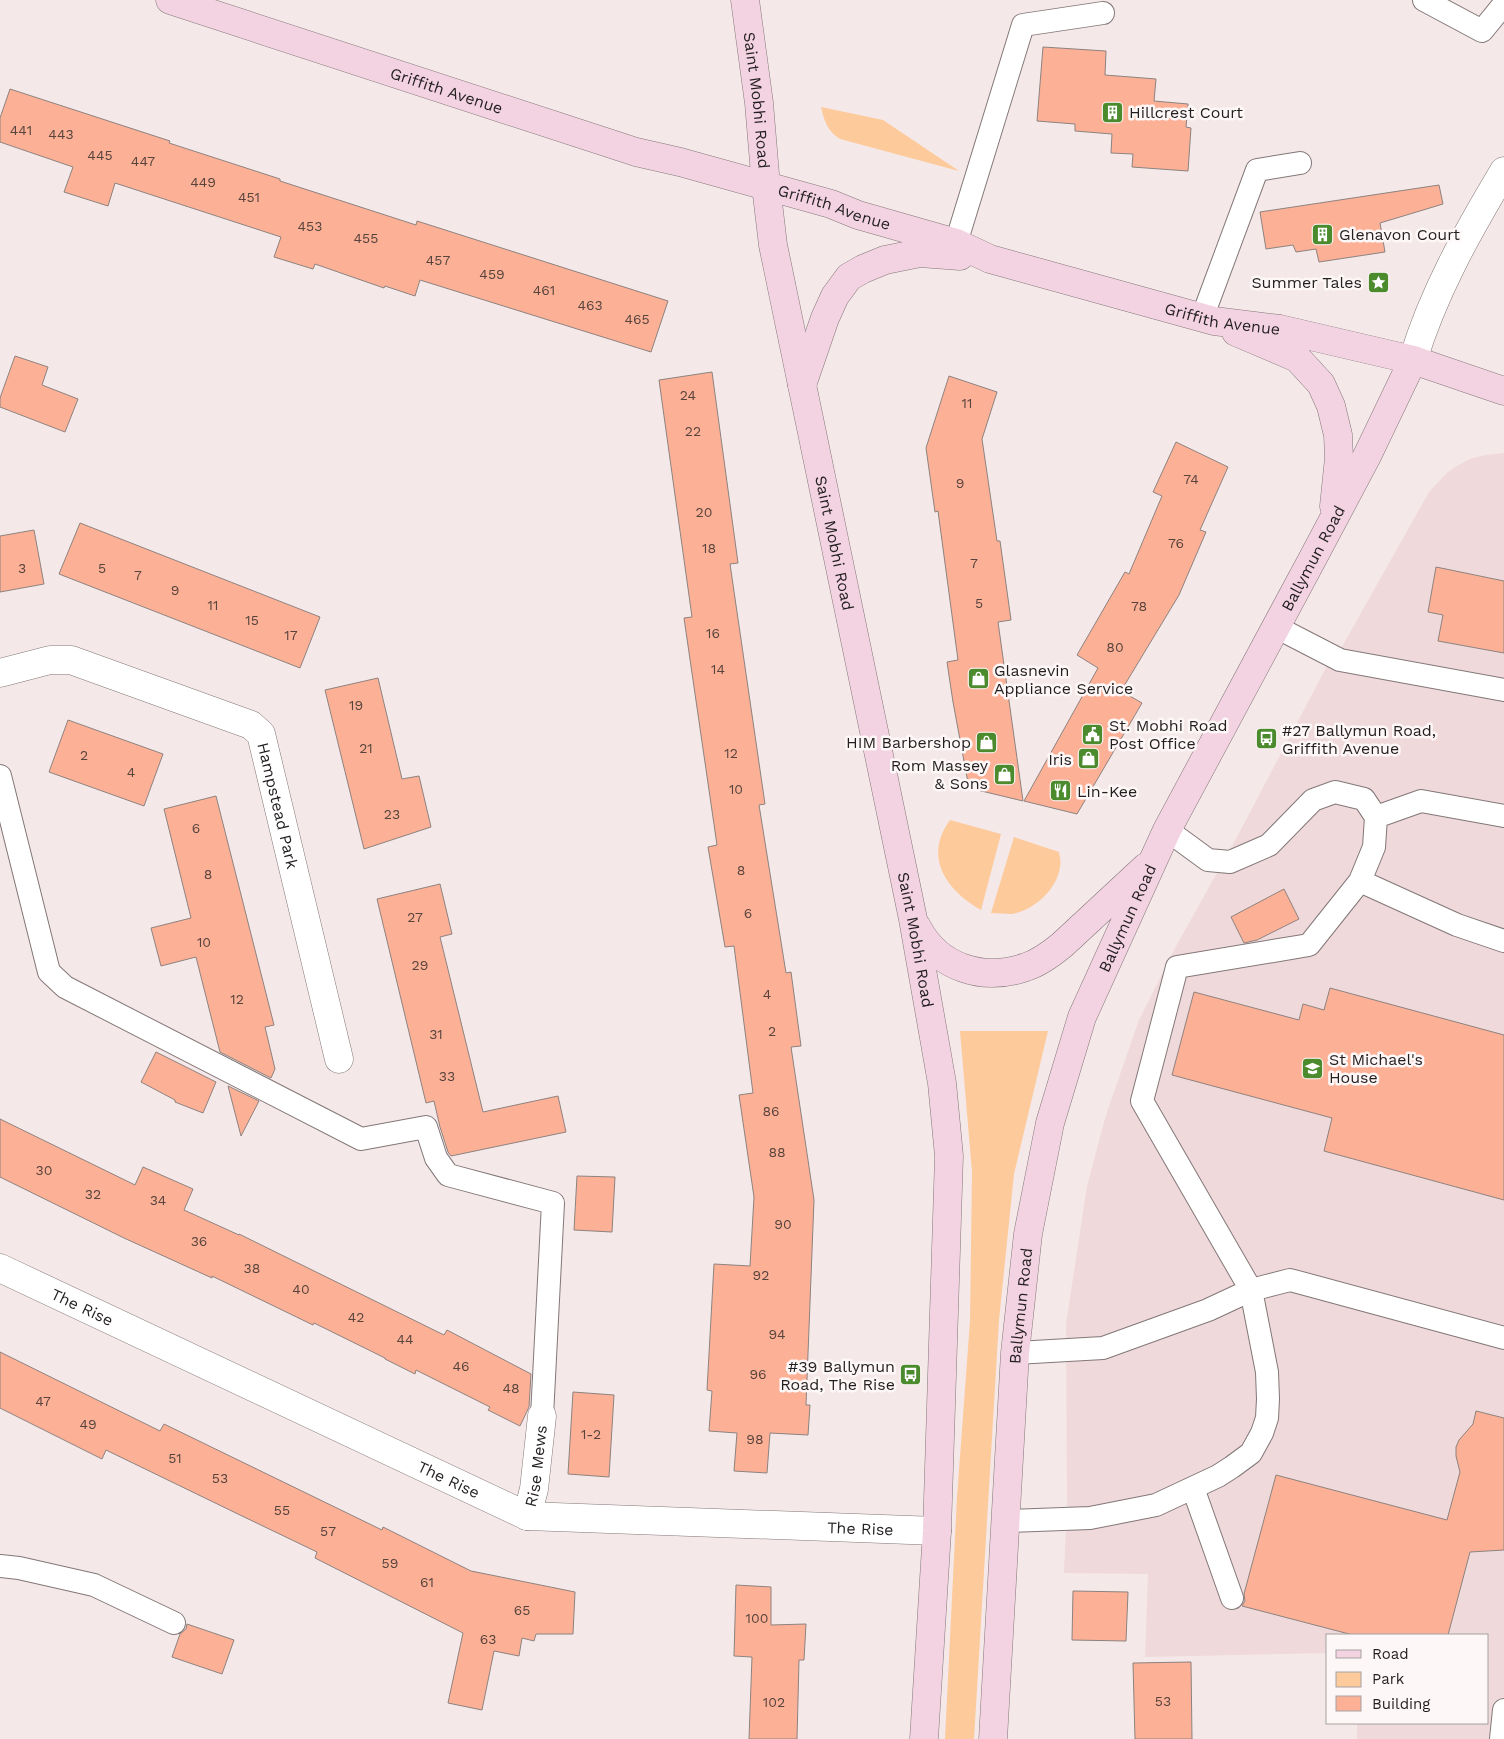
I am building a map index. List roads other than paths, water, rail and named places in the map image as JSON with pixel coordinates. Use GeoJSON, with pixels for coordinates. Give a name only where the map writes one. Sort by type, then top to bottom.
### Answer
{"type":"FeatureCollection","features":[{"type":"Feature","properties":{"kind":"main road","name":"Griffith Avenue"},"geometry":{"type":"LineString","coordinates":[[170,0],[636,152],[680,162],[831,204],[858,215],[956,243],[990,259],[1208,320],[1280,329],[1412,360],[1504,391]]}},
{"type":"Feature","properties":{"kind":"main road","name":"Saint Mobhi Road"},"geometry":{"type":"LineString","coordinates":[[745,0],[760,103],[766,186],[773,245],[913,919],[942,1083],[949,1156],[937,1531]]}},
{"type":"Feature","properties":{"kind":"main road"},"geometry":{"type":"LineString","coordinates":[[801,386],[825,318],[835,296],[850,277],[863,269],[885,260],[920,253],[990,259]]}},
{"type":"Feature","properties":{"kind":"main road"},"geometry":{"type":"LineString","coordinates":[[1208,320],[1297,358],[1321,384],[1331,406],[1338,435],[1339,458],[1333,520]]}},
{"type":"Feature","properties":{"kind":"main road","name":"Ballymun Road"},"geometry":{"type":"LineString","coordinates":[[993,1739],[1015,1353],[1028,1234],[1050,1123],[1082,1018],[1167,830],[1333,520],[1412,360]]}},
{"type":"Feature","properties":{"kind":"main road"},"geometry":{"type":"LineString","coordinates":[[913,919],[927,945],[949,963],[981,972],[1008,972],[1027,967],[1048,956],[1154,859]]}},
{"type":"Feature","properties":{"kind":"main road"},"geometry":{"type":"LineString","coordinates":[[924,1739],[937,1531]]}},
{"type":"Feature","properties":{"kind":"street","name":"Ballymun Road"},"geometry":{"type":"LineString","coordinates":[[1412,360],[1423,328],[1465,237],[1504,170]]}},
{"type":"Feature","properties":{"kind":"street","name":"Hampstead Park"},"geometry":{"type":"LineString","coordinates":[[0,673],[50,660],[71,660],[251,725],[261,734],[339,1059]]}},
{"type":"Feature","properties":{"kind":"street","name":"The Rise"},"geometry":{"type":"LineString","coordinates":[[0,1268],[527,1516],[937,1531]]}},
{"type":"Feature","properties":{"kind":"street","name":"Rise Mews"},"geometry":{"type":"LineString","coordinates":[[527,1516],[534,1489],[542,1416]]}},
{"type":"Feature","properties":{"kind":"lane"},"geometry":{"type":"LineString","coordinates":[[1424,0],[1482,31],[1504,4]]}},
{"type":"Feature","properties":{"kind":"lane"},"geometry":{"type":"LineString","coordinates":[[956,243],[1023,25],[1103,14]]}},
{"type":"Feature","properties":{"kind":"lane"},"geometry":{"type":"LineString","coordinates":[[1208,320],[1257,170],[1300,162]]}},
{"type":"Feature","properties":{"kind":"lane"},"geometry":{"type":"LineString","coordinates":[[1276,627],[1340,660],[1504,690]]}},
{"type":"Feature","properties":{"kind":"lane"},"geometry":{"type":"LineString","coordinates":[[0,776],[49,972],[65,987],[361,1139],[426,1127],[436,1158],[448,1175],[553,1203],[542,1416]]}},
{"type":"Feature","properties":{"kind":"lane"},"geometry":{"type":"LineString","coordinates":[[1006,1521],[1090,1518],[1156,1505],[1218,1476],[1251,1453],[1262,1433],[1267,1418],[1267,1372],[1251,1290],[1142,1101],[1177,968],[1308,945],[1360,881],[1374,847],[1376,817],[1364,799],[1335,792],[1313,800],[1270,845],[1230,862],[1208,860],[1167,830]]}},
{"type":"Feature","properties":{"kind":"lane"},"geometry":{"type":"LineString","coordinates":[[1376,817],[1422,801],[1504,816]]}},
{"type":"Feature","properties":{"kind":"lane"},"geometry":{"type":"LineString","coordinates":[[1360,881],[1457,925],[1504,942]]}},
{"type":"Feature","properties":{"kind":"lane"},"geometry":{"type":"LineString","coordinates":[[1015,1353],[1103,1348],[1208,1310],[1251,1290],[1290,1280],[1504,1338]]}},
{"type":"Feature","properties":{"kind":"lane"},"geometry":{"type":"LineString","coordinates":[[1192,1488],[1232,1598]]}},
{"type":"Feature","properties":{"kind":"lane"},"geometry":{"type":"LineString","coordinates":[[0,1566],[18,1568],[94,1585],[174,1623]]}},
{"type":"Feature","properties":{"kind":"lane"},"geometry":{"type":"LineString","coordinates":[[1501,1739],[1504,1710]]}},
{"type":"Feature","properties":{"kind":"place","name":"Hillcrest Court"},"geometry":{"type":"Point","coordinates":[1113,112]}},
{"type":"Feature","properties":{"kind":"place","name":"Glenavon Court"},"geometry":{"type":"Point","coordinates":[1323,234]}},
{"type":"Feature","properties":{"kind":"place","name":"Summer Tales"},"geometry":{"type":"Point","coordinates":[1378,282]}},
{"type":"Feature","properties":{"kind":"place","name":"Glasnevin Appliance Service"},"geometry":{"type":"Point","coordinates":[978,679]}},
{"type":"Feature","properties":{"kind":"place","name":"St. Mobhi Road Post Office"},"geometry":{"type":"Point","coordinates":[1093,734]}},
{"type":"Feature","properties":{"kind":"place","name":"#27 Ballymun Road, Griffith Avenue"},"geometry":{"type":"Point","coordinates":[1266,739]}},
{"type":"Feature","properties":{"kind":"place","name":"HIM Barbershop"},"geometry":{"type":"Point","coordinates":[987,742]}},
{"type":"Feature","properties":{"kind":"place","name":"Iris"},"geometry":{"type":"Point","coordinates":[1088,759]}},
{"type":"Feature","properties":{"kind":"place","name":"Rom Massey & Sons"},"geometry":{"type":"Point","coordinates":[1004,774]}},
{"type":"Feature","properties":{"kind":"place","name":"Lin-Kee"},"geometry":{"type":"Point","coordinates":[1061,791]}},
{"type":"Feature","properties":{"kind":"place","name":"St Michael's House"},"geometry":{"type":"Point","coordinates":[1313,1068]}},
{"type":"Feature","properties":{"kind":"place","name":"#39 Ballymun Road, The Rise"},"geometry":{"type":"Point","coordinates":[911,1375]}}]}
